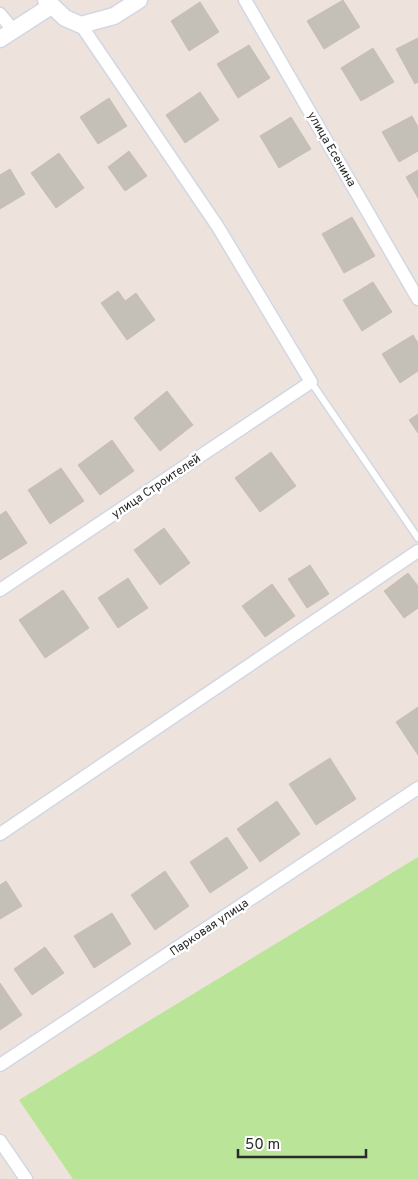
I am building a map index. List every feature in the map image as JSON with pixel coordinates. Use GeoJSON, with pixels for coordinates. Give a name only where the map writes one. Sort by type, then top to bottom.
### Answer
{"type":"FeatureCollection","features":[{"type":"Feature","properties":{"kind":"street"},"geometry":{"type":"LineString","coordinates":[[81,25],[114,16],[139,0]]}},
{"type":"Feature","properties":{"kind":"street","name":"улица Есенина"},"geometry":{"type":"LineString","coordinates":[[244,0],[418,299]]}},
{"type":"Feature","properties":{"kind":"street"},"geometry":{"type":"LineString","coordinates":[[0,14],[6,34],[48,3],[65,18],[81,25],[218,227],[312,382]]}},
{"type":"Feature","properties":{"kind":"street","name":"улица Строителей"},"geometry":{"type":"LineString","coordinates":[[0,590],[312,382]]}},
{"type":"Feature","properties":{"kind":"street"},"geometry":{"type":"LineString","coordinates":[[0,834],[418,551]]}},
{"type":"Feature","properties":{"kind":"street","name":"Парковая улица"},"geometry":{"type":"LineString","coordinates":[[0,1065],[418,788]]}},
{"type":"Feature","properties":{"kind":"street"},"geometry":{"type":"LineString","coordinates":[[0,1141],[26,1179]]}},
{"type":"Feature","properties":{"kind":"lane"},"geometry":{"type":"LineString","coordinates":[[312,382],[418,538]]}},
{"type":"Feature","properties":{"kind":"green space"},"geometry":{"type":"Polygon","coordinates":[[[418,857],[418,1179],[73,1179],[19,1100],[418,857]]]}},
{"type":"Feature","properties":{"kind":"building"},"geometry":{"type":"Polygon","coordinates":[[[343,0],[360,27],[324,49],[307,21],[343,0]]]}},
{"type":"Feature","properties":{"kind":"building"},"geometry":{"type":"Polygon","coordinates":[[[200,2],[219,32],[189,51],[171,21],[200,2]]]}},
{"type":"Feature","properties":{"kind":"building"},"geometry":{"type":"Polygon","coordinates":[[[418,38],[418,82],[415,84],[396,49],[418,38]]]}},
{"type":"Feature","properties":{"kind":"building"},"geometry":{"type":"Polygon","coordinates":[[[249,45],[270,78],[238,98],[217,64],[249,45]]]}},
{"type":"Feature","properties":{"kind":"building"},"geometry":{"type":"Polygon","coordinates":[[[373,48],[394,82],[361,101],[341,68],[373,48]]]}},
{"type":"Feature","properties":{"kind":"building"},"geometry":{"type":"Polygon","coordinates":[[[200,92],[219,120],[185,143],[166,115],[200,92]]]}},
{"type":"Feature","properties":{"kind":"building"},"geometry":{"type":"Polygon","coordinates":[[[109,98],[127,126],[98,144],[80,117],[109,98]]]}},
{"type":"Feature","properties":{"kind":"building"},"geometry":{"type":"Polygon","coordinates":[[[412,116],[418,127],[418,151],[399,162],[382,132],[412,116]]]}},
{"type":"Feature","properties":{"kind":"building"},"geometry":{"type":"Polygon","coordinates":[[[291,117],[311,149],[279,168],[260,136],[291,117]]]}},
{"type":"Feature","properties":{"kind":"building"},"geometry":{"type":"Polygon","coordinates":[[[129,151],[147,176],[125,191],[108,167],[129,151]]]}},
{"type":"Feature","properties":{"kind":"building"},"geometry":{"type":"Polygon","coordinates":[[[59,153],[84,188],[56,208],[31,173],[59,153]]]}},
{"type":"Feature","properties":{"kind":"building"},"geometry":{"type":"Polygon","coordinates":[[[10,169],[25,194],[0,209],[0,175],[10,169]]]}},
{"type":"Feature","properties":{"kind":"building"},"geometry":{"type":"Polygon","coordinates":[[[418,170],[418,198],[406,177],[418,170]]]}},
{"type":"Feature","properties":{"kind":"building"},"geometry":{"type":"Polygon","coordinates":[[[352,217],[375,256],[344,273],[322,234],[352,217]]]}},
{"type":"Feature","properties":{"kind":"building"},"geometry":{"type":"Polygon","coordinates":[[[373,282],[392,312],[362,331],[343,300],[373,282]]]}},
{"type":"Feature","properties":{"kind":"building"},"geometry":{"type":"Polygon","coordinates":[[[118,291],[125,301],[136,293],[155,320],[127,340],[101,303],[118,291]]]}},
{"type":"Feature","properties":{"kind":"building"},"geometry":{"type":"Polygon","coordinates":[[[413,335],[418,343],[418,371],[400,383],[382,354],[413,335]]]}},
{"type":"Feature","properties":{"kind":"building"},"geometry":{"type":"Polygon","coordinates":[[[167,391],[193,425],[160,451],[134,418],[167,391]]]}},
{"type":"Feature","properties":{"kind":"building"},"geometry":{"type":"Polygon","coordinates":[[[418,414],[418,433],[409,420],[418,414]]]}},
{"type":"Feature","properties":{"kind":"building"},"geometry":{"type":"Polygon","coordinates":[[[112,440],[134,471],[100,495],[78,465],[112,440]]]}},
{"type":"Feature","properties":{"kind":"building"},"geometry":{"type":"Polygon","coordinates":[[[271,452],[296,486],[260,512],[235,478],[271,452]]]}},
{"type":"Feature","properties":{"kind":"building"},"geometry":{"type":"Polygon","coordinates":[[[61,468],[84,501],[50,524],[28,490],[61,468]]]}},
{"type":"Feature","properties":{"kind":"building"},"geometry":{"type":"Polygon","coordinates":[[[6,511],[27,543],[0,560],[0,515],[6,511]]]}},
{"type":"Feature","properties":{"kind":"building"},"geometry":{"type":"Polygon","coordinates":[[[164,528],[190,563],[160,585],[134,550],[164,528]]]}},
{"type":"Feature","properties":{"kind":"building"},"geometry":{"type":"Polygon","coordinates":[[[310,565],[329,594],[307,608],[288,579],[310,565]]]}},
{"type":"Feature","properties":{"kind":"building"},"geometry":{"type":"Polygon","coordinates":[[[408,573],[418,586],[418,608],[404,618],[384,591],[408,573]]]}},
{"type":"Feature","properties":{"kind":"building"},"geometry":{"type":"Polygon","coordinates":[[[128,578],[148,608],[118,628],[98,598],[128,578]]]}},
{"type":"Feature","properties":{"kind":"building"},"geometry":{"type":"Polygon","coordinates":[[[272,584],[295,616],[265,637],[242,606],[272,584]]]}},
{"type":"Feature","properties":{"kind":"building"},"geometry":{"type":"Polygon","coordinates":[[[63,590],[89,628],[45,658],[19,620],[63,590]]]}},
{"type":"Feature","properties":{"kind":"building"},"geometry":{"type":"Polygon","coordinates":[[[418,707],[418,755],[396,722],[418,707]]]}},
{"type":"Feature","properties":{"kind":"building"},"geometry":{"type":"Polygon","coordinates":[[[330,758],[356,799],[316,825],[289,784],[330,758]]]}},
{"type":"Feature","properties":{"kind":"building"},"geometry":{"type":"Polygon","coordinates":[[[277,801],[300,834],[260,862],[237,829],[277,801]]]}},
{"type":"Feature","properties":{"kind":"building"},"geometry":{"type":"Polygon","coordinates":[[[227,837],[248,868],[210,893],[190,862],[227,837]]]}},
{"type":"Feature","properties":{"kind":"building"},"geometry":{"type":"Polygon","coordinates":[[[165,871],[189,906],[155,930],[131,895],[165,871]]]}},
{"type":"Feature","properties":{"kind":"building"},"geometry":{"type":"Polygon","coordinates":[[[6,881],[22,906],[0,919],[0,885],[6,881]]]}},
{"type":"Feature","properties":{"kind":"building"},"geometry":{"type":"Polygon","coordinates":[[[112,913],[131,944],[94,968],[74,936],[112,913]]]}},
{"type":"Feature","properties":{"kind":"building"},"geometry":{"type":"Polygon","coordinates":[[[45,947],[64,973],[32,995],[14,969],[45,947]]]}},
{"type":"Feature","properties":{"kind":"building"},"geometry":{"type":"Polygon","coordinates":[[[0,983],[22,1015],[0,1030],[0,983]]]}}]}
